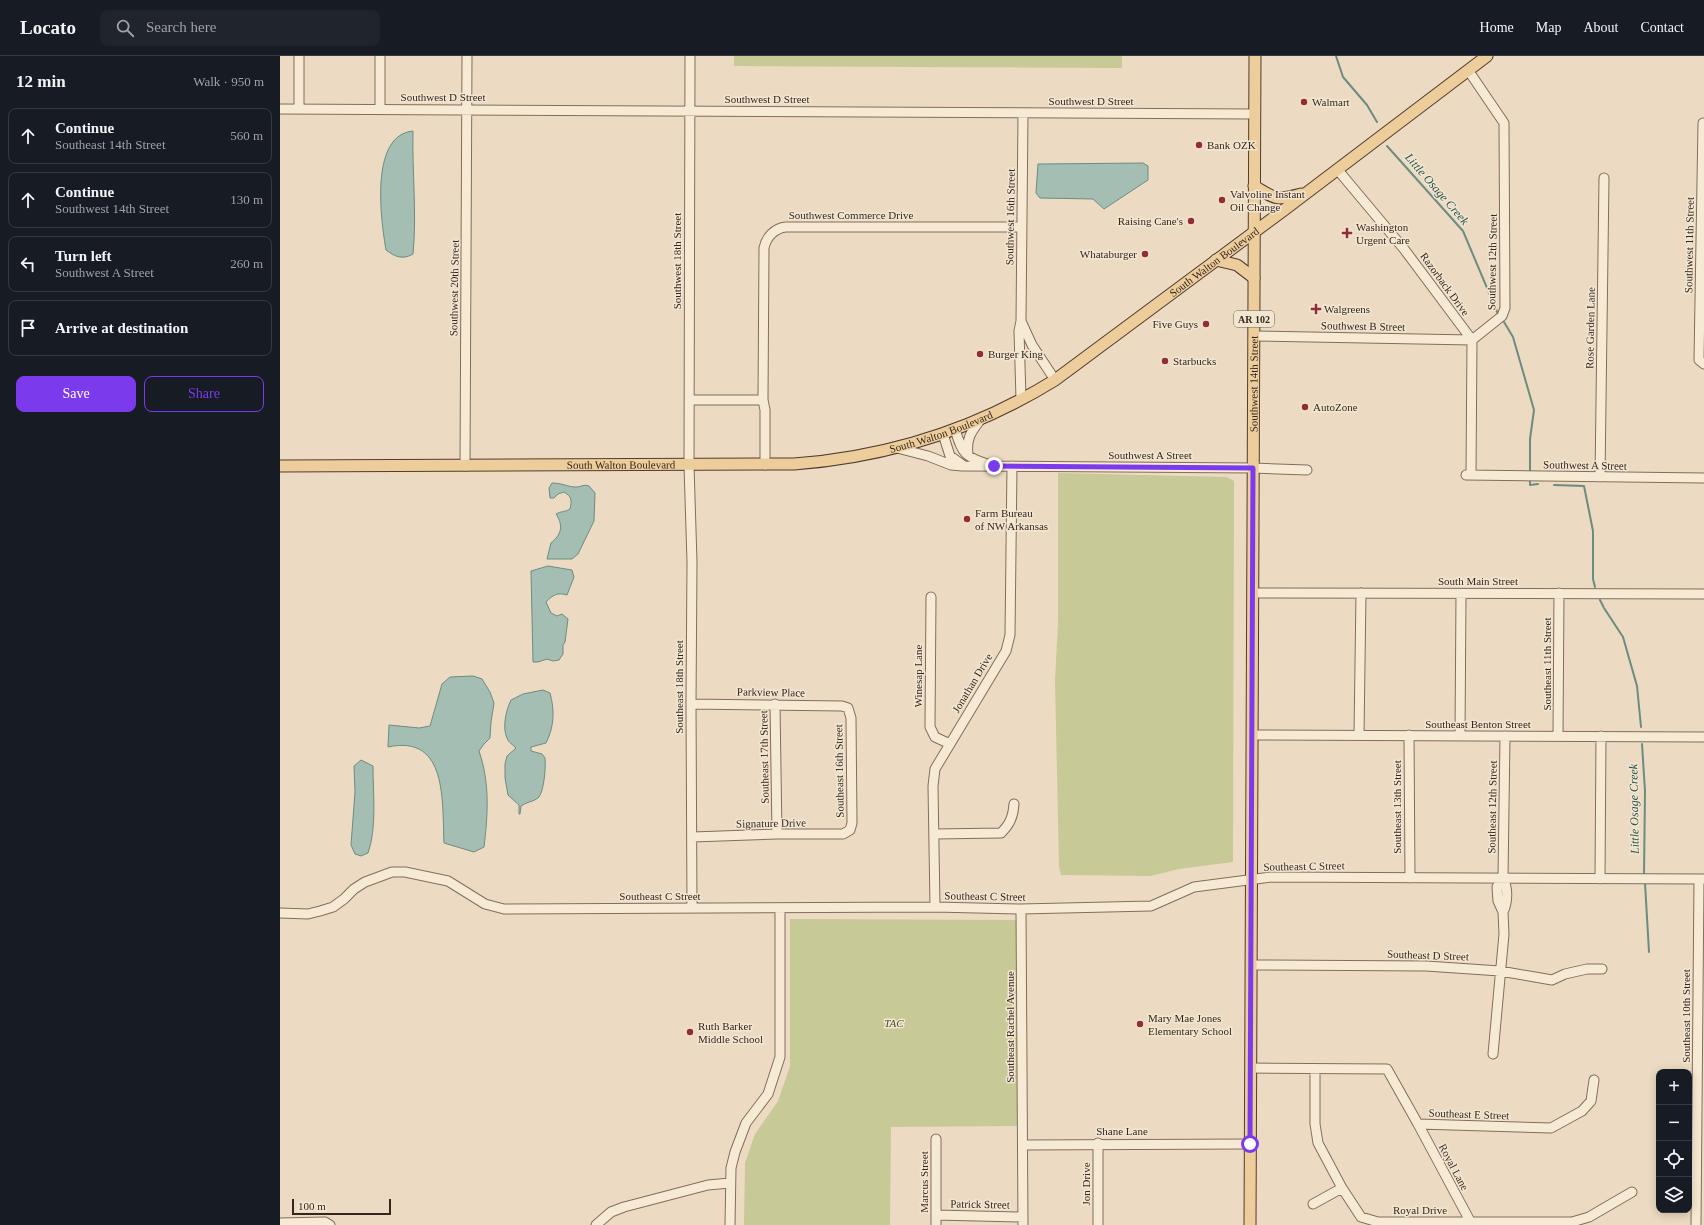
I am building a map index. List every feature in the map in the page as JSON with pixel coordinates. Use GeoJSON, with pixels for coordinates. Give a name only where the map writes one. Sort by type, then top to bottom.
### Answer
{"type":"FeatureCollection","features":[{"type":"Feature","properties":{"kind":"main road","name":"Southwest 14th Street"},"geometry":{"type":"LineString","coordinates":[[1253,593],[1255,56]]}},
{"type":"Feature","properties":{"kind":"main road","name":"South Walton Boulevard"},"geometry":{"type":"LineString","coordinates":[[280,466],[765,465],[824,462],[852,458],[897,448],[955,430],[1021,399],[1055,380],[1487,56]]}},
{"type":"Feature","properties":{"kind":"main road"},"geometry":{"type":"LineString","coordinates":[[1254,186],[1270,197],[1277,199],[1284,199],[1306,192]]}},
{"type":"Feature","properties":{"kind":"main road"},"geometry":{"type":"LineString","coordinates":[[1216,260],[1237,265],[1254,278]]}},
{"type":"Feature","properties":{"kind":"main road","name":"AR 102"},"geometry":{"type":"LineString","coordinates":[[1250,1225],[1253,593]]}},
{"type":"Feature","properties":{"kind":"street"},"geometry":{"type":"LineString","coordinates":[[299,56],[299,109]]}},
{"type":"Feature","properties":{"kind":"street"},"geometry":{"type":"LineString","coordinates":[[380,56],[380,109]]}},
{"type":"Feature","properties":{"kind":"street","name":"Southwest 20th Street"},"geometry":{"type":"LineString","coordinates":[[465,466],[468,110],[467,56]]}},
{"type":"Feature","properties":{"kind":"street","name":"Southwest 18th Street"},"geometry":{"type":"LineString","coordinates":[[689,465],[690,56]]}},
{"type":"Feature","properties":{"kind":"street","name":"Southwest 12th Street"},"geometry":{"type":"LineString","coordinates":[[1468,70],[1504,123],[1505,159],[1504,308],[1502,316],[1472,340]]}},
{"type":"Feature","properties":{"kind":"street","name":"Southwest D Street"},"geometry":{"type":"LineString","coordinates":[[280,109],[1254,114]]}},
{"type":"Feature","properties":{"kind":"street","name":"Southwest 16th Street"},"geometry":{"type":"LineString","coordinates":[[1021,399],[1019,331],[1021,321],[1023,113]]}},
{"type":"Feature","properties":{"kind":"street","name":"Southwest 11th Street"},"geometry":{"type":"LineString","coordinates":[[1703,123],[1699,360],[1704,364]]}},
{"type":"Feature","properties":{"kind":"street","name":"Razorback Drive"},"geometry":{"type":"LineString","coordinates":[[1337,169],[1404,249],[1472,340]]}},
{"type":"Feature","properties":{"kind":"street","name":"Rose Garden Lane"},"geometry":{"type":"LineString","coordinates":[[1600,477],[1604,178]]}},
{"type":"Feature","properties":{"kind":"street","name":"Southwest Commerce Drive"},"geometry":{"type":"LineString","coordinates":[[765,465],[765,410],[763,400],[764,248],[768,237],[775,231],[786,227],[1022,226]]}},
{"type":"Feature","properties":{"kind":"street","name":"Southwest 16th Street"},"geometry":{"type":"LineString","coordinates":[[1021,321],[1032,345],[1055,380]]}},
{"type":"Feature","properties":{"kind":"street","name":"Southwest B Street"},"geometry":{"type":"LineString","coordinates":[[1254,336],[1472,340]]}},
{"type":"Feature","properties":{"kind":"street","name":"Southwest A Street"},"geometry":{"type":"LineString","coordinates":[[1472,340],[1469,475],[1704,478]]}},
{"type":"Feature","properties":{"kind":"street"},"geometry":{"type":"LineString","coordinates":[[689,400],[763,400]]}},
{"type":"Feature","properties":{"kind":"street"},"geometry":{"type":"LineString","coordinates":[[968,456],[966,444],[970,432],[981,419]]}},
{"type":"Feature","properties":{"kind":"street"},"geometry":{"type":"LineString","coordinates":[[955,430],[962,451],[968,456]]}},
{"type":"Feature","properties":{"kind":"street"},"geometry":{"type":"LineString","coordinates":[[943,434],[950,456],[964,466]]}},
{"type":"Feature","properties":{"kind":"street","name":"Southwest A Street"},"geometry":{"type":"LineString","coordinates":[[897,448],[928,456],[951,465],[964,466],[1253,468],[1307,470]]}},
{"type":"Feature","properties":{"kind":"street","name":"Southwest A Street"},"geometry":{"type":"LineString","coordinates":[[968,456],[974,460],[994,466]]}},
{"type":"Feature","properties":{"kind":"street","name":"Southeast 18th Street"},"geometry":{"type":"LineString","coordinates":[[689,465],[692,562],[692,908]]}},
{"type":"Feature","properties":{"kind":"street","name":"Jonathan Drive"},"geometry":{"type":"LineString","coordinates":[[936,907],[933,786],[935,769],[1006,651],[1010,635],[1012,466]]}},
{"type":"Feature","properties":{"kind":"street","name":"South Main Street"},"geometry":{"type":"LineString","coordinates":[[1253,593],[1704,594]]}},
{"type":"Feature","properties":{"kind":"street"},"geometry":{"type":"LineString","coordinates":[[1359,735],[1361,593]]}},
{"type":"Feature","properties":{"kind":"street","name":"Southeast 11th Street"},"geometry":{"type":"LineString","coordinates":[[1558,736],[1559,593]]}},
{"type":"Feature","properties":{"kind":"street"},"geometry":{"type":"LineString","coordinates":[[1460,736],[1461,594]]}},
{"type":"Feature","properties":{"kind":"street","name":"Winesap Lane"},"geometry":{"type":"LineString","coordinates":[[930,597],[930,727],[936,737],[950,744]]}},
{"type":"Feature","properties":{"kind":"street","name":"Parkview Place"},"geometry":{"type":"LineString","coordinates":[[691,704],[842,706],[848,708],[849,711]]}},
{"type":"Feature","properties":{"kind":"street","name":"Southeast 17th Street"},"geometry":{"type":"LineString","coordinates":[[775,704],[777,834]]}},
{"type":"Feature","properties":{"kind":"street","name":"Southeast 16th Street"},"geometry":{"type":"LineString","coordinates":[[849,711],[852,823],[850,830]]}},
{"type":"Feature","properties":{"kind":"street","name":"Southeast Benton Street"},"geometry":{"type":"LineString","coordinates":[[1252,735],[1704,737]]}},
{"type":"Feature","properties":{"kind":"street","name":"Southeast 13th Street"},"geometry":{"type":"LineString","coordinates":[[1409,735],[1410,878]]}},
{"type":"Feature","properties":{"kind":"street","name":"Southeast 12th Street"},"geometry":{"type":"LineString","coordinates":[[1493,1054],[1504,934],[1503,912],[1506,906],[1506,885],[1503,878],[1505,736]]}},
{"type":"Feature","properties":{"kind":"street"},"geometry":{"type":"LineString","coordinates":[[1600,879],[1601,736]]}},
{"type":"Feature","properties":{"kind":"street"},"geometry":{"type":"LineString","coordinates":[[935,834],[1001,833],[1009,826],[1013,815],[1014,804]]}},
{"type":"Feature","properties":{"kind":"street","name":"Signature Drive"},"geometry":{"type":"LineString","coordinates":[[692,837],[777,834],[843,834],[850,830]]}},
{"type":"Feature","properties":{"kind":"street","name":"Southeast C Street"},"geometry":{"type":"LineString","coordinates":[[280,912],[308,914],[320,911],[344,900],[354,889],[365,882],[392,872],[405,872],[448,881],[485,904],[504,909],[936,907],[1021,909],[1151,906],[1194,887],[1271,877],[1702,879]]}},
{"type":"Feature","properties":{"kind":"street","name":"Southeast 10th Street"},"geometry":{"type":"LineString","coordinates":[[1696,1225],[1702,879]]}},
{"type":"Feature","properties":{"kind":"street"},"geometry":{"type":"LineString","coordinates":[[730,1225],[730,1168],[746,1123],[768,1094],[780,1057],[780,908]]}},
{"type":"Feature","properties":{"kind":"street","name":"Southeast Rachel Avenue"},"geometry":{"type":"LineString","coordinates":[[1021,909],[1023,1221]]}},
{"type":"Feature","properties":{"kind":"street","name":"Southeast D Street"},"geometry":{"type":"LineString","coordinates":[[1251,965],[1426,966],[1500,971],[1552,980],[1565,974],[1587,969],[1602,969]]}},
{"type":"Feature","properties":{"kind":"street","name":"Southeast E Street"},"geometry":{"type":"LineString","coordinates":[[1251,1068],[1387,1069],[1418,1124],[1551,1128],[1582,1111],[1591,1101],[1594,1080]]}},
{"type":"Feature","properties":{"kind":"street","name":"Royal Drive"},"geometry":{"type":"LineString","coordinates":[[1315,1069],[1316,1124],[1318,1143],[1342,1188],[1361,1217],[1378,1222],[1572,1222],[1589,1217],[1632,1192]]}},
{"type":"Feature","properties":{"kind":"street","name":"Royal Lane"},"geometry":{"type":"LineString","coordinates":[[1418,1124],[1470,1221]]}},
{"type":"Feature","properties":{"kind":"street","name":"Marcus Street"},"geometry":{"type":"LineString","coordinates":[[936,1139],[936,1220]]}},
{"type":"Feature","properties":{"kind":"street","name":"Shane Lane"},"geometry":{"type":"LineString","coordinates":[[1023,1145],[1098,1143],[1250,1144]]}},
{"type":"Feature","properties":{"kind":"street","name":"Jon Drive"},"geometry":{"type":"LineString","coordinates":[[1098,1143],[1098,1225]]}},
{"type":"Feature","properties":{"kind":"street"},"geometry":{"type":"LineString","coordinates":[[596,1225],[611,1212],[624,1206],[708,1185],[730,1183]]}},
{"type":"Feature","properties":{"kind":"street"},"geometry":{"type":"LineString","coordinates":[[1313,1204],[1342,1188]]}},
{"type":"Feature","properties":{"kind":"street","name":"Patrick Street"},"geometry":{"type":"LineString","coordinates":[[936,1220],[1023,1221]]}},
{"type":"Feature","properties":{"kind":"street"},"geometry":{"type":"LineString","coordinates":[[280,1223],[325,1222],[330,1225]]}},
{"type":"Feature","properties":{"kind":"green space"},"geometry":{"type":"Polygon","coordinates":[[[734,56],[1122,56],[1122,68],[734,66],[734,56]]]}},
{"type":"Feature","properties":{"kind":"green space"},"geometry":{"type":"Polygon","coordinates":[[[1058,473],[1227,477],[1234,481],[1233,862],[1179,869],[1151,876],[1061,875],[1059,867],[1055,680],[1058,623],[1058,473]]]}},
{"type":"Feature","properties":{"kind":"green space","name":"TAC"},"geometry":{"type":"Polygon","coordinates":[[[790,919],[1022,920],[1023,1126],[891,1127],[890,1225],[744,1225],[745,1163],[755,1134],[778,1101],[790,1066],[790,919]]]}},
{"type":"Feature","properties":{"kind":"shaded area"},"geometry":{"type":"Polygon","coordinates":[[[413,131],[415,223],[413,254],[406,257],[399,257],[386,250],[382,220],[381,181],[384,163],[390,147],[399,136],[413,131]]]}},
{"type":"Feature","properties":{"kind":"shaded area"},"geometry":{"type":"Polygon","coordinates":[[[1143,163],[1148,166],[1148,180],[1104,209],[1093,199],[1040,198],[1036,193],[1038,164],[1143,163]]]}},
{"type":"Feature","properties":{"kind":"shaded area"},"geometry":{"type":"Polygon","coordinates":[[[552,483],[573,487],[587,485],[595,493],[594,521],[578,554],[572,559],[547,559],[551,543],[557,537],[561,526],[556,514],[570,509],[571,503],[570,497],[564,492],[558,494],[554,498],[550,498],[549,488],[552,483]]]}},
{"type":"Feature","properties":{"kind":"shaded area"},"geometry":{"type":"Polygon","coordinates":[[[548,566],[572,570],[574,577],[567,595],[555,595],[546,602],[551,613],[557,616],[562,614],[568,619],[565,642],[563,645],[563,654],[559,660],[553,661],[547,659],[533,662],[531,571],[548,566]]]}},
{"type":"Feature","properties":{"kind":"shaded area"},"geometry":{"type":"Polygon","coordinates":[[[473,676],[482,679],[490,692],[494,703],[490,738],[479,751],[485,775],[487,799],[484,847],[474,852],[444,843],[441,791],[438,775],[432,761],[422,751],[408,746],[388,747],[389,725],[419,728],[430,726],[442,684],[450,677],[473,676]]]}},
{"type":"Feature","properties":{"kind":"shaded area"},"geometry":{"type":"Polygon","coordinates":[[[543,690],[550,693],[553,706],[551,731],[546,743],[531,747],[531,751],[542,754],[545,758],[545,773],[542,791],[538,798],[521,806],[519,814],[519,805],[508,795],[505,778],[505,764],[507,756],[516,748],[508,741],[505,729],[506,714],[511,700],[523,694],[543,690]]]}},
{"type":"Feature","properties":{"kind":"shaded area"},"geometry":{"type":"Polygon","coordinates":[[[361,760],[373,766],[374,822],[368,853],[361,856],[355,854],[351,845],[355,792],[354,766],[361,760]]]}},
{"type":"Feature","properties":{"kind":"waterway","name":"Little Osage Creek"},"geometry":{"type":"LineString","coordinates":[[1336,56],[1343,77],[1367,105],[1377,122]]}},
{"type":"Feature","properties":{"kind":"waterway","name":"Little Osage Creek"},"geometry":{"type":"LineString","coordinates":[[1387,146],[1463,231],[1498,314]]}},
{"type":"Feature","properties":{"kind":"waterway","name":"Little Osage Creek"},"geometry":{"type":"LineString","coordinates":[[1504,322],[1513,337],[1534,410],[1530,439],[1530,471]]}},
{"type":"Feature","properties":{"kind":"waterway","name":"Little Osage Creek"},"geometry":{"type":"LineString","coordinates":[[1530,480],[1530,485],[1538,484]]}},
{"type":"Feature","properties":{"kind":"waterway","name":"Little Osage Creek"},"geometry":{"type":"LineString","coordinates":[[1554,485],[1584,486],[1593,531],[1593,579],[1595,587]]}},
{"type":"Feature","properties":{"kind":"waterway","name":"Little Osage Creek"},"geometry":{"type":"LineString","coordinates":[[1600,600],[1623,637],[1637,686],[1641,727]]}},
{"type":"Feature","properties":{"kind":"waterway","name":"Little Osage Creek"},"geometry":{"type":"LineString","coordinates":[[1642,744],[1645,791],[1644,875]]}},
{"type":"Feature","properties":{"kind":"waterway","name":"Little Osage Creek"},"geometry":{"type":"LineString","coordinates":[[1645,883],[1649,952]]}},
{"type":"Feature","properties":{"kind":"place","name":"Walmart"},"geometry":{"type":"Point","coordinates":[1304,102]}},
{"type":"Feature","properties":{"kind":"place","name":"Bank OZK"},"geometry":{"type":"Point","coordinates":[1199,145]}},
{"type":"Feature","properties":{"kind":"place","name":"Valvoline Instant Oil Change"},"geometry":{"type":"Point","coordinates":[1222,200]}},
{"type":"Feature","properties":{"kind":"place","name":"Raising Cane's"},"geometry":{"type":"Point","coordinates":[1191,221]}},
{"type":"Feature","properties":{"kind":"place","name":"Washington Urgent Care"},"geometry":{"type":"Point","coordinates":[1347,233]}},
{"type":"Feature","properties":{"kind":"place","name":"Whataburger"},"geometry":{"type":"Point","coordinates":[1145,254]}},
{"type":"Feature","properties":{"kind":"place","name":"Walgreens"},"geometry":{"type":"Point","coordinates":[1316,309]}},
{"type":"Feature","properties":{"kind":"place","name":"Five Guys"},"geometry":{"type":"Point","coordinates":[1206,324]}},
{"type":"Feature","properties":{"kind":"place","name":"Burger King"},"geometry":{"type":"Point","coordinates":[980,354]}},
{"type":"Feature","properties":{"kind":"place","name":"Starbucks"},"geometry":{"type":"Point","coordinates":[1165,361]}},
{"type":"Feature","properties":{"kind":"place","name":"AutoZone"},"geometry":{"type":"Point","coordinates":[1305,407]}},
{"type":"Feature","properties":{"kind":"place","name":"Farm Bureau of NW Arkansas"},"geometry":{"type":"Point","coordinates":[967,519]}},
{"type":"Feature","properties":{"kind":"place","name":"Mary Mae Jones Elementary School"},"geometry":{"type":"Point","coordinates":[1140,1024]}},
{"type":"Feature","properties":{"kind":"place","name":"Ruth Barker Middle School"},"geometry":{"type":"Point","coordinates":[690,1032]}},
{"type":"Feature","properties":{"kind":"route"},"geometry":{"type":"LineString","coordinates":[[994,466],[1253,468],[1250,1144]]}}]}
